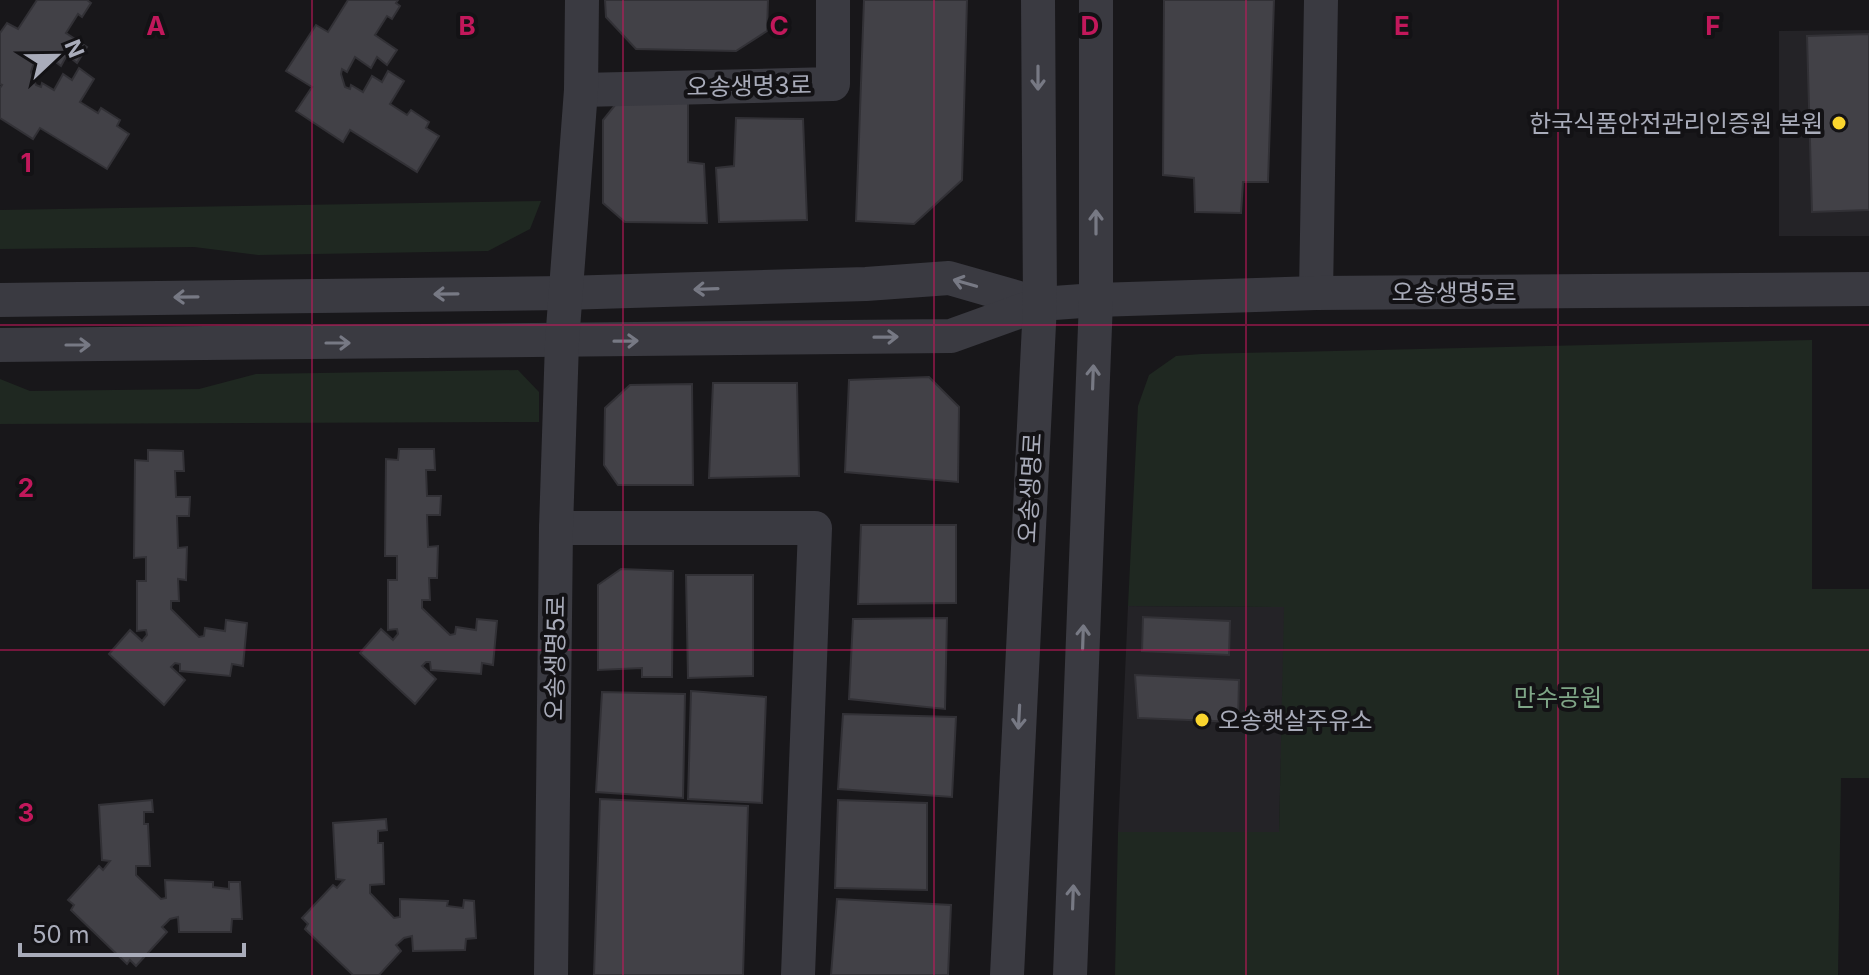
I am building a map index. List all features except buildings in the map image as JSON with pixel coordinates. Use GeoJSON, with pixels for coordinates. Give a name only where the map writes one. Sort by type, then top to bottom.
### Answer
{"type":"FeatureCollection","features":[{"type":"Feature","properties":{"kind":"street","name":"오송생명5로"},"geometry":{"type":"LineString","coordinates":[[551,975],[556,528],[564,293],[581,90],[582,0]]}},
{"type":"Feature","properties":{"kind":"street","name":"오송생명3로"},"geometry":{"type":"LineString","coordinates":[[581,90],[833,84],[833,0]]}},
{"type":"Feature","properties":{"kind":"street","name":"오송생명로"},"geometry":{"type":"LineString","coordinates":[[1007,975],[1040,304],[1038,0]]}},
{"type":"Feature","properties":{"kind":"street"},"geometry":{"type":"LineString","coordinates":[[1070,975],[1096,300],[1096,0]]}},
{"type":"Feature","properties":{"kind":"street"},"geometry":{"type":"LineString","coordinates":[[1316,293],[1321,0]]}},
{"type":"Feature","properties":{"kind":"street","name":"오송생명5로"},"geometry":{"type":"LineString","coordinates":[[0,300],[564,293],[866,284],[949,278],[1040,304]]}},
{"type":"Feature","properties":{"kind":"street","name":"오송생명5로"},"geometry":{"type":"LineString","coordinates":[[0,345],[951,336],[1040,304],[1096,300],[1316,293],[1869,289]]}},
{"type":"Feature","properties":{"kind":"street"},"geometry":{"type":"LineString","coordinates":[[556,528],[815,528],[798,975]]}},
{"type":"Feature","properties":{"kind":"shaded area"},"geometry":{"type":"Polygon","coordinates":[[[1869,30],[1869,236],[1779,236],[1779,31],[1869,30]]]}},
{"type":"Feature","properties":{"kind":"shaded area","name":"오송햇살주유소"},"geometry":{"type":"Polygon","coordinates":[[[1128,606],[1285,607],[1279,832],[1118,832],[1128,606]]]}},
{"type":"Feature","properties":{"kind":"green space"},"geometry":{"type":"Polygon","coordinates":[[[541,201],[530,229],[488,251],[258,255],[194,247],[0,249],[0,210],[541,201]]]}},
{"type":"Feature","properties":{"kind":"green space","name":"만수공원"},"geometry":{"type":"Polygon","coordinates":[[[1812,340],[1812,589],[1869,589],[1869,778],[1841,778],[1838,975],[1115,975],[1118,832],[1279,832],[1284,607],[1128,606],[1138,406],[1149,375],[1176,356],[1201,354],[1812,340]]]}},
{"type":"Feature","properties":{"kind":"green space"},"geometry":{"type":"Polygon","coordinates":[[[518,370],[539,392],[539,422],[0,424],[0,379],[30,391],[199,389],[256,374],[518,370]]]}},
{"type":"Feature","properties":{"kind":"place","name":"한국식품안전관리인증원 본원"},"geometry":{"type":"Point","coordinates":[1839,123]}},
{"type":"Feature","properties":{"kind":"place","name":"오송햇살주유소"},"geometry":{"type":"Point","coordinates":[1202,720]}}]}
